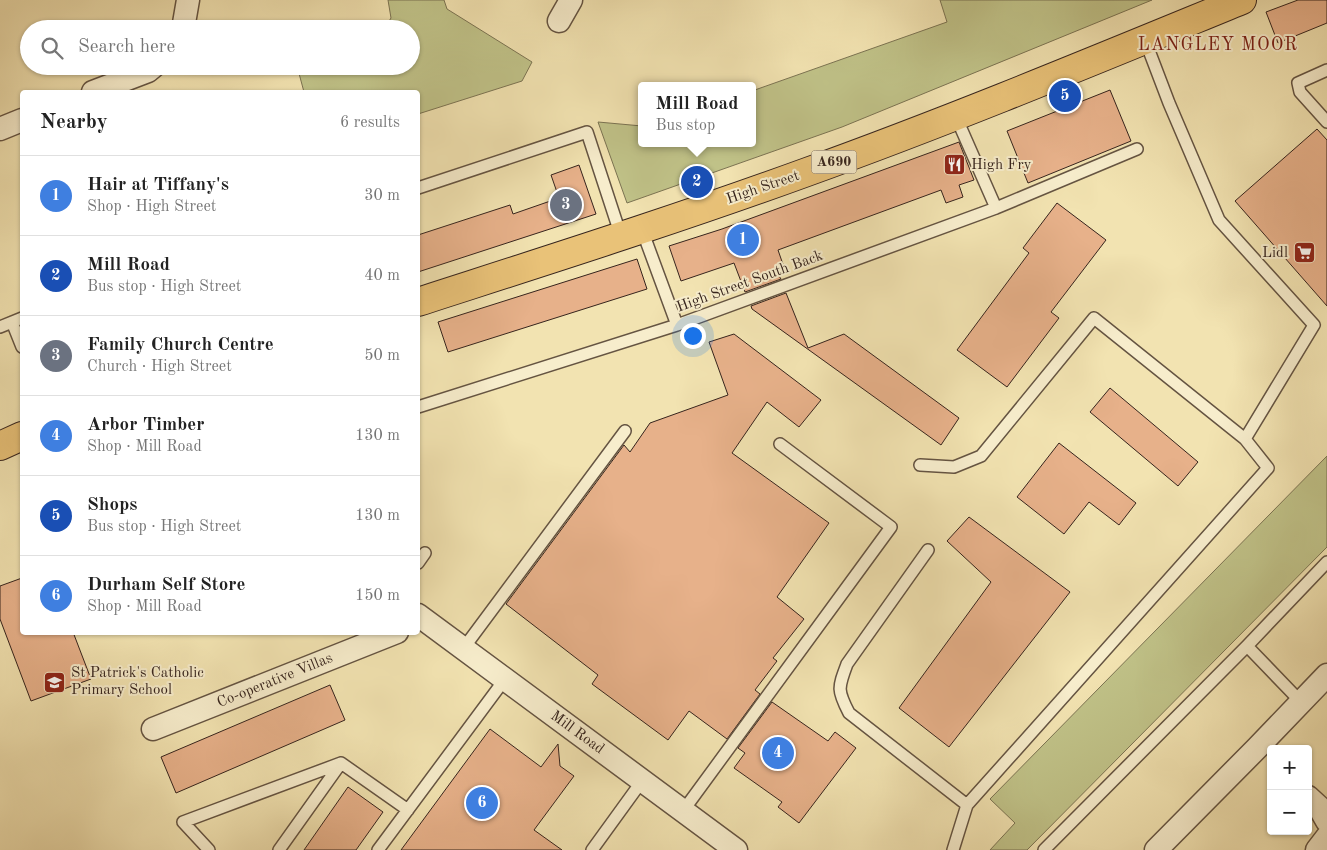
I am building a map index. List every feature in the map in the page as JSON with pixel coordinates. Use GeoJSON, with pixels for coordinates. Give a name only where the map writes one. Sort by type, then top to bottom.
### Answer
{"type":"FeatureCollection","features":[{"type":"Feature","properties":{"kind":"main road","name":"High Street"},"geometry":{"type":"LineString","coordinates":[[420,301],[632,233],[807,173],[956,117],[1242,0]]}},
{"type":"Feature","properties":{"kind":"main road"},"geometry":{"type":"LineString","coordinates":[[0,446],[20,437]]}},
{"type":"Feature","properties":{"kind":"street"},"geometry":{"type":"LineString","coordinates":[[185,20],[188,0]]}},
{"type":"Feature","properties":{"kind":"street"},"geometry":{"type":"LineString","coordinates":[[559,21],[571,0]]}},
{"type":"Feature","properties":{"kind":"street"},"geometry":{"type":"LineString","coordinates":[[98,90],[138,75]]}},
{"type":"Feature","properties":{"kind":"street"},"geometry":{"type":"LineString","coordinates":[[0,129],[20,121]]}},
{"type":"Feature","properties":{"kind":"street","name":"Mill Road"},"geometry":{"type":"LineString","coordinates":[[420,620],[463,649],[736,850]]}},
{"type":"Feature","properties":{"kind":"street","name":"Co-operative Villas"},"geometry":{"type":"LineString","coordinates":[[153,729],[389,635]]}},
{"type":"Feature","properties":{"kind":"street"},"geometry":{"type":"LineString","coordinates":[[1156,850],[1264,754],[1301,702],[1327,675]]}},
{"type":"Feature","properties":{"kind":"street"},"geometry":{"type":"LineString","coordinates":[[1312,801],[1319,807],[1327,821]]}},
{"type":"Feature","properties":{"kind":"street"},"geometry":{"type":"LineString","coordinates":[[1317,850],[1327,837]]}},
{"type":"Feature","properties":{"kind":"lane"},"geometry":{"type":"LineString","coordinates":[[1145,40],[1169,103],[1219,220],[1314,324],[1246,440]]}},
{"type":"Feature","properties":{"kind":"lane"},"geometry":{"type":"LineString","coordinates":[[1327,70],[1298,83],[1300,92],[1327,122]]}},
{"type":"Feature","properties":{"kind":"lane"},"geometry":{"type":"LineString","coordinates":[[956,117],[996,208]]}},
{"type":"Feature","properties":{"kind":"lane"},"geometry":{"type":"LineString","coordinates":[[420,187],[587,132],[632,233],[677,325]]}},
{"type":"Feature","properties":{"kind":"lane","name":"High Street South Back"},"geometry":{"type":"LineString","coordinates":[[420,406],[677,325],[996,208],[1137,149]]}},
{"type":"Feature","properties":{"kind":"lane"},"geometry":{"type":"LineString","coordinates":[[920,465],[954,467],[981,456],[1094,318],[1246,440],[1268,468],[967,805],[952,850]]}},
{"type":"Feature","properties":{"kind":"lane"},"geometry":{"type":"LineString","coordinates":[[0,327],[17,320],[20,336]]}},
{"type":"Feature","properties":{"kind":"lane"},"geometry":{"type":"LineString","coordinates":[[463,649],[625,431]]}},
{"type":"Feature","properties":{"kind":"lane"},"geometry":{"type":"LineString","coordinates":[[683,811],[891,527],[780,444]]}},
{"type":"Feature","properties":{"kind":"lane"},"geometry":{"type":"LineString","coordinates":[[928,550],[847,664],[840,685],[842,700],[849,713],[967,805]]}},
{"type":"Feature","properties":{"kind":"lane"},"geometry":{"type":"LineString","coordinates":[[420,560],[425,553]]}},
{"type":"Feature","properties":{"kind":"lane"},"geometry":{"type":"LineString","coordinates":[[1044,850],[1247,646],[1327,562]]}},
{"type":"Feature","properties":{"kind":"lane"},"geometry":{"type":"LineString","coordinates":[[1247,646],[1301,702]]}},
{"type":"Feature","properties":{"kind":"lane"},"geometry":{"type":"LineString","coordinates":[[378,850],[505,680]]}},
{"type":"Feature","properties":{"kind":"lane"},"geometry":{"type":"LineString","coordinates":[[341,763],[408,810]]}},
{"type":"Feature","properties":{"kind":"lane"},"geometry":{"type":"LineString","coordinates":[[209,850],[183,822],[341,763]]}},
{"type":"Feature","properties":{"kind":"lane"},"geometry":{"type":"LineString","coordinates":[[280,850],[341,763]]}},
{"type":"Feature","properties":{"kind":"lane"},"geometry":{"type":"LineString","coordinates":[[592,850],[642,781]]}},
{"type":"Feature","properties":{"kind":"green space"},"geometry":{"type":"Polygon","coordinates":[[[388,0],[444,0],[447,9],[532,62],[522,81],[420,113],[420,90],[303,90],[299,75],[420,75],[420,20],[390,20],[388,0]]]}},
{"type":"Feature","properties":{"kind":"green space"},"geometry":{"type":"Polygon","coordinates":[[[940,0],[1152,0],[842,127],[627,203],[598,122],[638,126],[638,147],[756,147],[756,90],[947,22],[940,0]]]}},
{"type":"Feature","properties":{"kind":"green space"},"geometry":{"type":"Polygon","coordinates":[[[1327,456],[1327,547],[1027,850],[990,850],[1015,823],[990,799],[1327,456]]]}},
{"type":"Feature","properties":{"kind":"building"},"geometry":{"type":"Polygon","coordinates":[[[1298,0],[1327,0],[1327,23],[1278,43],[1266,12],[1298,0]]]}},
{"type":"Feature","properties":{"kind":"building"},"geometry":{"type":"Polygon","coordinates":[[[1110,90],[1131,141],[1028,183],[1007,131],[1110,90]]]}},
{"type":"Feature","properties":{"kind":"building","name":"Lidl"},"geometry":{"type":"Polygon","coordinates":[[[1317,129],[1327,140],[1327,306],[1235,201],[1317,129]]]}},
{"type":"Feature","properties":{"kind":"building"},"geometry":{"type":"Polygon","coordinates":[[[959,142],[974,180],[959,185],[963,197],[946,203],[941,190],[778,250],[786,273],[779,276],[781,279],[745,292],[734,263],[681,281],[669,246],[722,229],[959,142]]]}},
{"type":"Feature","properties":{"kind":"building"},"geometry":{"type":"Polygon","coordinates":[[[579,165],[596,214],[420,271],[420,234],[510,205],[513,214],[559,198],[551,175],[579,165]]]}},
{"type":"Feature","properties":{"kind":"building"},"geometry":{"type":"Polygon","coordinates":[[[1057,203],[1106,240],[1051,312],[1059,318],[1007,387],[957,350],[1029,253],[1023,248],[1057,203]]]}},
{"type":"Feature","properties":{"kind":"building"},"geometry":{"type":"Polygon","coordinates":[[[637,259],[647,289],[448,352],[438,322],[637,259]]]}},
{"type":"Feature","properties":{"kind":"building"},"geometry":{"type":"Polygon","coordinates":[[[786,293],[808,348],[844,334],[959,418],[941,445],[752,309],[751,306],[786,293]]]}},
{"type":"Feature","properties":{"kind":"building"},"geometry":{"type":"Polygon","coordinates":[[[734,334],[821,400],[799,427],[767,402],[732,453],[829,523],[777,597],[804,619],[773,658],[777,661],[755,690],[760,694],[727,739],[689,711],[668,740],[592,684],[598,675],[506,604],[624,445],[630,452],[650,423],[728,395],[709,342],[734,334]]]}},
{"type":"Feature","properties":{"kind":"building"},"geometry":{"type":"Polygon","coordinates":[[[1110,388],[1198,462],[1178,486],[1090,412],[1110,388]]]}},
{"type":"Feature","properties":{"kind":"building"},"geometry":{"type":"Polygon","coordinates":[[[1059,443],[1136,503],[1119,525],[1089,502],[1064,534],[1017,497],[1059,443]]]}},
{"type":"Feature","properties":{"kind":"building"},"geometry":{"type":"Polygon","coordinates":[[[969,517],[1070,592],[949,747],[899,708],[991,582],[947,541],[969,517]]]}},
{"type":"Feature","properties":{"kind":"building"},"geometry":{"type":"Polygon","coordinates":[[[20,579],[20,635],[74,635],[91,679],[31,701],[0,619],[0,586],[20,579]]]}},
{"type":"Feature","properties":{"kind":"building"},"geometry":{"type":"Polygon","coordinates":[[[330,685],[345,720],[176,793],[161,757],[330,685]]]}},
{"type":"Feature","properties":{"kind":"building"},"geometry":{"type":"Polygon","coordinates":[[[772,702],[828,741],[835,732],[856,748],[799,823],[778,807],[782,802],[734,768],[745,753],[738,748],[772,702]]]}},
{"type":"Feature","properties":{"kind":"building"},"geometry":{"type":"Polygon","coordinates":[[[490,729],[541,767],[558,744],[560,766],[574,776],[534,830],[562,850],[401,850],[490,729]]]}},
{"type":"Feature","properties":{"kind":"building"},"geometry":{"type":"Polygon","coordinates":[[[348,787],[383,812],[356,850],[304,850],[348,787]]]}},
{"type":"Feature","properties":{"kind":"place","name":"Shops"},"geometry":{"type":"Point","coordinates":[1065,96]}},
{"type":"Feature","properties":{"kind":"place","name":"High Fry"},"geometry":{"type":"Point","coordinates":[955,165]}},
{"type":"Feature","properties":{"kind":"place","name":"Mill Road"},"geometry":{"type":"Point","coordinates":[697,182]}},
{"type":"Feature","properties":{"kind":"place","name":"Family Church Centre"},"geometry":{"type":"Point","coordinates":[566,205]}},
{"type":"Feature","properties":{"kind":"place","name":"Hair at Tiffany's"},"geometry":{"type":"Point","coordinates":[743,240]}},
{"type":"Feature","properties":{"kind":"place","name":"Lidl"},"geometry":{"type":"Point","coordinates":[1304,253]}},
{"type":"Feature","properties":{"kind":"place","name":"St Patrick's Catholic Primary School"},"geometry":{"type":"Point","coordinates":[55,682]}},
{"type":"Feature","properties":{"kind":"place","name":"Arbor Timber"},"geometry":{"type":"Point","coordinates":[778,753]}},
{"type":"Feature","properties":{"kind":"place","name":"Durham Self Store"},"geometry":{"type":"Point","coordinates":[482,803]}},
{"type":"Feature","properties":{"kind":"district","name":"LANGLEY MOOR"},"geometry":{"type":"Point","coordinates":[1218,45]}}]}
